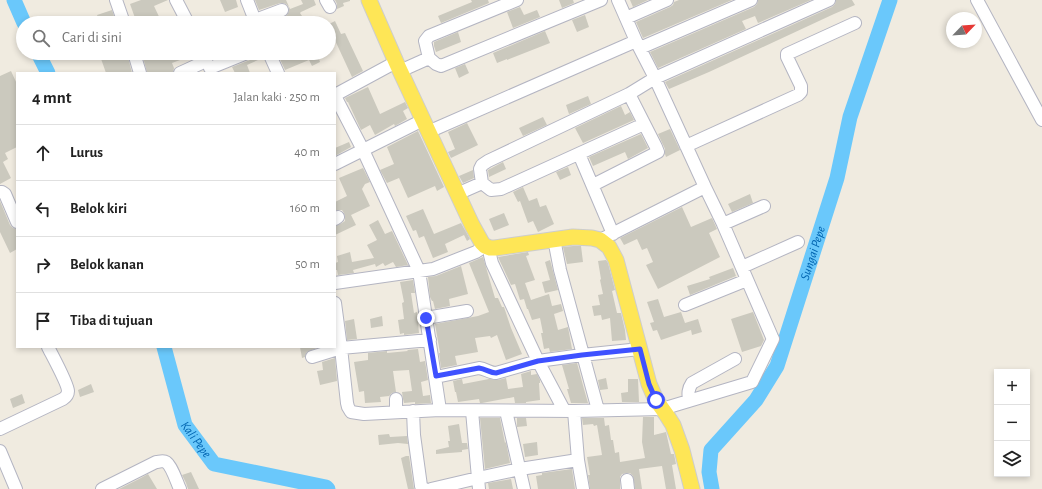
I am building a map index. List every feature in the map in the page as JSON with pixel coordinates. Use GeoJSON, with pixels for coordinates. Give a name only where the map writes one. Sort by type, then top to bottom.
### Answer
{"type":"FeatureCollection","features":[{"type":"Feature","properties":{"kind":"main road"},"geometry":{"type":"LineString","coordinates":[[369,0],[425,126],[478,238],[487,247],[495,248],[573,237],[607,237],[609,247],[616,260],[649,384],[656,400],[673,425],[682,450],[692,489]]}},
{"type":"Feature","properties":{"kind":"street"},"geometry":{"type":"LineString","coordinates":[[116,0],[122,16]]}},
{"type":"Feature","properties":{"kind":"street"},"geometry":{"type":"LineString","coordinates":[[176,0],[184,16]]}},
{"type":"Feature","properties":{"kind":"street"},"geometry":{"type":"LineString","coordinates":[[247,0],[254,16]]}},
{"type":"Feature","properties":{"kind":"street"},"geometry":{"type":"LineString","coordinates":[[517,0],[429,36],[425,41],[429,58],[441,66],[594,1]]}},
{"type":"Feature","properties":{"kind":"street"},"geometry":{"type":"LineString","coordinates":[[336,310],[347,403],[351,412],[364,414],[440,410],[506,411],[662,409],[752,382],[773,339],[723,224],[618,0]]}},
{"type":"Feature","properties":{"kind":"street"},"geometry":{"type":"LineString","coordinates":[[626,18],[667,0]]}},
{"type":"Feature","properties":{"kind":"street"},"geometry":{"type":"LineString","coordinates":[[336,164],[363,150],[751,0]]}},
{"type":"Feature","properties":{"kind":"street"},"geometry":{"type":"LineString","coordinates":[[644,124],[501,189],[491,190],[482,183],[480,169],[482,165],[488,161],[629,94],[655,78],[829,0]]}},
{"type":"Feature","properties":{"kind":"street"},"geometry":{"type":"LineString","coordinates":[[977,0],[1042,120]]}},
{"type":"Feature","properties":{"kind":"street"},"geometry":{"type":"LineString","coordinates":[[268,16],[282,10]]}},
{"type":"Feature","properties":{"kind":"street"},"geometry":{"type":"LineString","coordinates":[[686,146],[798,95],[801,92],[801,86],[787,57],[787,54],[855,23]]}},
{"type":"Feature","properties":{"kind":"street"},"geometry":{"type":"LineString","coordinates":[[336,95],[398,66],[429,58]]}},
{"type":"Feature","properties":{"kind":"street"},"geometry":{"type":"LineString","coordinates":[[136,60],[140,72]]}},
{"type":"Feature","properties":{"kind":"street"},"geometry":{"type":"LineString","coordinates":[[183,72],[222,60]]}},
{"type":"Feature","properties":{"kind":"street"},"geometry":{"type":"LineString","coordinates":[[273,60],[278,72]]}},
{"type":"Feature","properties":{"kind":"street"},"geometry":{"type":"LineString","coordinates":[[593,185],[658,152],[629,94]]}},
{"type":"Feature","properties":{"kind":"street"},"geometry":{"type":"LineString","coordinates":[[336,97],[363,150],[420,271],[440,410]]}},
{"type":"Feature","properties":{"kind":"street"},"geometry":{"type":"LineString","coordinates":[[579,154],[593,185],[607,237],[705,187]]}},
{"type":"Feature","properties":{"kind":"street"},"geometry":{"type":"LineString","coordinates":[[458,194],[482,183]]}},
{"type":"Feature","properties":{"kind":"street"},"geometry":{"type":"LineString","coordinates":[[0,192],[5,194],[16,220]]}},
{"type":"Feature","properties":{"kind":"street"},"geometry":{"type":"LineString","coordinates":[[723,224],[764,206]]}},
{"type":"Feature","properties":{"kind":"street"},"geometry":{"type":"LineString","coordinates":[[554,239],[560,270],[598,410]]}},
{"type":"Feature","properties":{"kind":"street"},"geometry":{"type":"LineString","coordinates":[[742,267],[798,242]]}},
{"type":"Feature","properties":{"kind":"street"},"geometry":{"type":"LineString","coordinates":[[336,283],[433,269],[487,247],[492,263],[538,361],[569,410],[583,489]]}},
{"type":"Feature","properties":{"kind":"street"},"geometry":{"type":"LineString","coordinates":[[685,305],[747,280]]}},
{"type":"Feature","properties":{"kind":"street"},"geometry":{"type":"LineString","coordinates":[[426,318],[467,311]]}},
{"type":"Feature","properties":{"kind":"street"},"geometry":{"type":"LineString","coordinates":[[312,357],[341,348],[430,340]]}},
{"type":"Feature","properties":{"kind":"street"},"geometry":{"type":"LineString","coordinates":[[0,429],[67,396],[68,391],[66,384],[48,348]]}},
{"type":"Feature","properties":{"kind":"street"},"geometry":{"type":"LineString","coordinates":[[436,376],[479,368],[496,373],[538,361],[640,349]]}},
{"type":"Feature","properties":{"kind":"street"},"geometry":{"type":"LineString","coordinates":[[690,401],[688,392],[692,383],[735,359]]}},
{"type":"Feature","properties":{"kind":"street"},"geometry":{"type":"LineString","coordinates":[[396,399],[396,412]]}},
{"type":"Feature","properties":{"kind":"street"},"geometry":{"type":"LineString","coordinates":[[472,410],[478,484]]}},
{"type":"Feature","properties":{"kind":"street"},"geometry":{"type":"LineString","coordinates":[[413,411],[414,435],[420,486],[425,489]]}},
{"type":"Feature","properties":{"kind":"street"},"geometry":{"type":"LineString","coordinates":[[506,411],[524,489]]}},
{"type":"Feature","properties":{"kind":"street"},"geometry":{"type":"LineString","coordinates":[[0,451],[16,489]]}},
{"type":"Feature","properties":{"kind":"street"},"geometry":{"type":"LineString","coordinates":[[431,489],[478,484],[520,469],[578,460]]}},
{"type":"Feature","properties":{"kind":"street"},"geometry":{"type":"LineString","coordinates":[[102,489],[156,462],[162,461],[166,462],[169,466],[180,489]]}},
{"type":"Feature","properties":{"kind":"building"},"geometry":{"type":"Polygon","coordinates":[[[141,0],[168,0],[154,6],[159,16],[134,16],[130,4],[141,0]]]}},
{"type":"Feature","properties":{"kind":"building"},"geometry":{"type":"Polygon","coordinates":[[[220,0],[236,0],[238,7],[225,12],[220,0]]]}},
{"type":"Feature","properties":{"kind":"building"},"geometry":{"type":"Polygon","coordinates":[[[255,0],[286,0],[290,9],[303,4],[301,0],[314,0],[316,5],[301,12],[300,13],[302,16],[285,16],[289,11],[289,7],[283,3],[259,10],[255,0]]]}},
{"type":"Feature","properties":{"kind":"building"},"geometry":{"type":"Polygon","coordinates":[[[335,0],[350,1],[343,3],[344,6],[337,9],[335,0]]]}},
{"type":"Feature","properties":{"kind":"building"},"geometry":{"type":"Polygon","coordinates":[[[471,0],[488,0],[489,3],[441,23],[438,16],[472,2],[471,0]]]}},
{"type":"Feature","properties":{"kind":"building"},"geometry":{"type":"Polygon","coordinates":[[[559,0],[573,0],[574,3],[562,8],[559,0]]]}},
{"type":"Feature","properties":{"kind":"building"},"geometry":{"type":"Polygon","coordinates":[[[630,0],[648,0],[633,7],[630,0]]]}},
{"type":"Feature","properties":{"kind":"building"},"geometry":{"type":"Polygon","coordinates":[[[679,0],[732,0],[643,38],[636,22],[670,7],[674,2],[679,0]]]}},
{"type":"Feature","properties":{"kind":"building"},"geometry":{"type":"Polygon","coordinates":[[[758,0],[811,0],[758,23],[755,16],[742,21],[746,29],[658,68],[650,52],[754,7],[758,0]]]}},
{"type":"Feature","properties":{"kind":"building"},"geometry":{"type":"Polygon","coordinates":[[[836,0],[852,0],[855,5],[669,89],[665,82],[832,7],[836,0]]]}},
{"type":"Feature","properties":{"kind":"building"},"geometry":{"type":"Polygon","coordinates":[[[520,7],[524,15],[537,10],[540,17],[513,28],[507,12],[520,7]]]}},
{"type":"Feature","properties":{"kind":"building"},"geometry":{"type":"Polygon","coordinates":[[[112,10],[114,16],[97,16],[112,10]]]}},
{"type":"Feature","properties":{"kind":"building"},"geometry":{"type":"Polygon","coordinates":[[[585,15],[589,27],[577,32],[572,20],[585,15]]]}},
{"type":"Feature","properties":{"kind":"building"},"geometry":{"type":"Polygon","coordinates":[[[336,23],[341,34],[345,33],[363,71],[352,77],[336,42],[336,23]]]}},
{"type":"Feature","properties":{"kind":"building"},"geometry":{"type":"Polygon","coordinates":[[[545,31],[550,43],[497,63],[493,53],[545,31]]]}},
{"type":"Feature","properties":{"kind":"building"},"geometry":{"type":"Polygon","coordinates":[[[458,32],[461,42],[436,52],[434,42],[458,32]]]}},
{"type":"Feature","properties":{"kind":"building"},"geometry":{"type":"Polygon","coordinates":[[[101,60],[129,60],[132,72],[106,72],[101,60]]]}},
{"type":"Feature","properties":{"kind":"building"},"geometry":{"type":"Polygon","coordinates":[[[144,60],[180,60],[172,63],[174,68],[173,72],[147,72],[144,60]]]}},
{"type":"Feature","properties":{"kind":"building"},"geometry":{"type":"Polygon","coordinates":[[[250,60],[258,60],[247,65],[250,72],[234,72],[232,67],[250,60]]]}},
{"type":"Feature","properties":{"kind":"building"},"geometry":{"type":"Polygon","coordinates":[[[280,60],[309,60],[285,70],[280,60]]]}},
{"type":"Feature","properties":{"kind":"building"},"geometry":{"type":"Polygon","coordinates":[[[309,60],[319,60],[320,62],[312,66],[309,60]]]}},
{"type":"Feature","properties":{"kind":"building"},"geometry":{"type":"Polygon","coordinates":[[[465,64],[469,73],[459,78],[455,68],[465,64]]]}},
{"type":"Feature","properties":{"kind":"building"},"geometry":{"type":"Polygon","coordinates":[[[11,71],[16,82],[16,148],[5,153],[8,159],[3,162],[11,178],[0,184],[0,76],[11,71]]]}},
{"type":"Feature","properties":{"kind":"building"},"geometry":{"type":"Polygon","coordinates":[[[368,87],[380,114],[405,102],[408,108],[403,111],[407,119],[395,126],[394,124],[375,135],[370,125],[361,130],[345,98],[368,87]]]}},
{"type":"Feature","properties":{"kind":"building"},"geometry":{"type":"Polygon","coordinates":[[[588,96],[591,104],[569,114],[566,105],[588,96]]]}},
{"type":"Feature","properties":{"kind":"building"},"geometry":{"type":"Polygon","coordinates":[[[621,106],[625,115],[630,112],[634,120],[583,143],[575,128],[621,106]]]}},
{"type":"Feature","properties":{"kind":"building"},"geometry":{"type":"Polygon","coordinates":[[[543,117],[547,125],[523,136],[519,128],[543,117]]]}},
{"type":"Feature","properties":{"kind":"building"},"geometry":{"type":"Polygon","coordinates":[[[467,123],[478,145],[451,158],[448,152],[455,149],[448,132],[467,123]]]}},
{"type":"Feature","properties":{"kind":"building"},"geometry":{"type":"Polygon","coordinates":[[[670,129],[680,150],[666,157],[665,149],[658,134],[670,129]]]}},
{"type":"Feature","properties":{"kind":"building"},"geometry":{"type":"Polygon","coordinates":[[[418,131],[444,187],[437,191],[435,186],[408,198],[399,178],[387,183],[380,170],[394,164],[387,147],[418,131]]]}},
{"type":"Feature","properties":{"kind":"building"},"geometry":{"type":"Polygon","coordinates":[[[641,134],[648,148],[628,159],[625,152],[593,166],[589,157],[641,134]]]}},
{"type":"Feature","properties":{"kind":"building"},"geometry":{"type":"Polygon","coordinates":[[[349,142],[351,147],[336,155],[336,148],[349,142]]]}},
{"type":"Feature","properties":{"kind":"building"},"geometry":{"type":"Polygon","coordinates":[[[503,162],[506,169],[489,177],[488,170],[503,162]]]}},
{"type":"Feature","properties":{"kind":"building"},"geometry":{"type":"Polygon","coordinates":[[[568,167],[571,175],[560,180],[556,172],[568,167]]]}},
{"type":"Feature","properties":{"kind":"building"},"geometry":{"type":"Polygon","coordinates":[[[363,168],[370,182],[365,184],[362,189],[370,206],[351,215],[356,225],[336,235],[336,226],[345,221],[345,217],[342,210],[336,210],[336,202],[347,196],[339,178],[363,168]]]}},
{"type":"Feature","properties":{"kind":"building"},"geometry":{"type":"Polygon","coordinates":[[[473,170],[474,178],[463,183],[459,176],[473,170]]]}},
{"type":"Feature","properties":{"kind":"building"},"geometry":{"type":"Polygon","coordinates":[[[523,187],[529,201],[537,198],[540,207],[546,205],[554,224],[538,232],[533,221],[528,223],[520,201],[518,202],[513,192],[523,187]]]}},
{"type":"Feature","properties":{"kind":"building"},"geometry":{"type":"Polygon","coordinates":[[[750,194],[753,203],[732,212],[728,204],[750,194]]]}},
{"type":"Feature","properties":{"kind":"building"},"geometry":{"type":"Polygon","coordinates":[[[0,201],[10,225],[16,229],[16,250],[10,253],[0,232],[0,201]]]}},
{"type":"Feature","properties":{"kind":"building"},"geometry":{"type":"Polygon","coordinates":[[[682,207],[691,227],[712,218],[717,229],[709,233],[720,257],[658,289],[646,265],[653,262],[647,248],[642,250],[637,239],[624,245],[620,238],[682,207]]]}},
{"type":"Feature","properties":{"kind":"building"},"geometry":{"type":"Polygon","coordinates":[[[423,209],[434,234],[461,223],[470,239],[467,241],[464,235],[445,244],[448,252],[433,258],[424,236],[419,238],[416,230],[413,231],[406,216],[423,209]]]}},
{"type":"Feature","properties":{"kind":"building"},"geometry":{"type":"Polygon","coordinates":[[[504,213],[509,225],[494,231],[489,219],[504,213]]]}},
{"type":"Feature","properties":{"kind":"building"},"geometry":{"type":"Polygon","coordinates":[[[378,220],[385,234],[392,231],[408,265],[396,267],[393,262],[385,266],[383,263],[376,267],[375,264],[353,270],[354,273],[338,275],[336,270],[336,263],[338,262],[337,256],[350,252],[352,262],[374,258],[367,245],[377,240],[369,225],[378,220]]]}},
{"type":"Feature","properties":{"kind":"building"},"geometry":{"type":"Polygon","coordinates":[[[581,246],[583,262],[567,264],[563,247],[581,246]]]}},
{"type":"Feature","properties":{"kind":"building"},"geometry":{"type":"Polygon","coordinates":[[[528,252],[529,255],[526,256],[535,280],[525,283],[531,300],[549,294],[552,306],[561,304],[563,311],[554,314],[558,330],[568,327],[572,349],[550,352],[549,348],[544,349],[540,318],[532,320],[524,299],[520,300],[515,284],[511,285],[498,257],[528,252]]]}},
{"type":"Feature","properties":{"kind":"building"},"geometry":{"type":"Polygon","coordinates":[[[483,257],[495,298],[498,298],[502,307],[504,307],[522,354],[506,360],[497,335],[491,338],[490,336],[475,338],[478,352],[455,356],[457,365],[441,368],[435,324],[478,316],[489,312],[469,263],[483,257]]]}},
{"type":"Feature","properties":{"kind":"building"},"geometry":{"type":"Polygon","coordinates":[[[550,260],[558,290],[545,293],[542,282],[550,280],[545,262],[550,260]]]}},
{"type":"Feature","properties":{"kind":"building"},"geometry":{"type":"Polygon","coordinates":[[[606,260],[615,290],[612,291],[617,313],[621,313],[626,340],[612,341],[610,318],[602,320],[601,315],[594,316],[592,306],[600,305],[598,295],[603,294],[598,261],[606,260]]]}},
{"type":"Feature","properties":{"kind":"building"},"geometry":{"type":"Polygon","coordinates":[[[461,266],[468,294],[449,299],[450,306],[435,309],[433,301],[430,297],[428,277],[436,276],[461,266]]]}},
{"type":"Feature","properties":{"kind":"building"},"geometry":{"type":"Polygon","coordinates":[[[733,268],[736,276],[690,295],[687,286],[710,279],[709,277],[733,268]]]}},
{"type":"Feature","properties":{"kind":"building"},"geometry":{"type":"Polygon","coordinates":[[[413,280],[415,293],[411,293],[414,313],[417,312],[419,333],[404,335],[404,333],[400,334],[398,320],[404,319],[402,303],[404,302],[400,282],[413,280]]]}},
{"type":"Feature","properties":{"kind":"building"},"geometry":{"type":"Polygon","coordinates":[[[658,299],[664,317],[681,312],[685,323],[698,319],[702,332],[692,335],[691,330],[661,340],[657,330],[653,331],[650,323],[654,322],[647,302],[658,299]]]}},
{"type":"Feature","properties":{"kind":"building"},"geometry":{"type":"Polygon","coordinates":[[[753,312],[764,340],[761,346],[742,352],[731,319],[753,312]]]}},
{"type":"Feature","properties":{"kind":"building"},"geometry":{"type":"Polygon","coordinates":[[[382,316],[383,326],[371,328],[370,319],[382,316]]]}},
{"type":"Feature","properties":{"kind":"building"},"geometry":{"type":"Polygon","coordinates":[[[354,319],[357,339],[347,340],[345,321],[354,319]]]}},
{"type":"Feature","properties":{"kind":"building"},"geometry":{"type":"Polygon","coordinates":[[[300,348],[317,348],[307,352],[305,357],[302,358],[300,348]]]}},
{"type":"Feature","properties":{"kind":"building"},"geometry":{"type":"Polygon","coordinates":[[[418,349],[420,362],[425,361],[428,380],[421,382],[423,396],[430,395],[431,403],[404,403],[402,392],[412,391],[409,370],[393,371],[396,392],[389,396],[380,397],[381,402],[365,403],[364,391],[359,392],[354,362],[368,360],[368,353],[387,351],[387,353],[418,349]]]}},
{"type":"Feature","properties":{"kind":"building"},"geometry":{"type":"Polygon","coordinates":[[[335,358],[337,381],[320,385],[317,371],[323,370],[322,362],[335,358]]]}},
{"type":"Feature","properties":{"kind":"building"},"geometry":{"type":"Polygon","coordinates":[[[577,363],[588,403],[571,403],[567,389],[569,389],[562,365],[577,363]]]}},
{"type":"Feature","properties":{"kind":"building"},"geometry":{"type":"Polygon","coordinates":[[[531,371],[531,375],[537,374],[540,380],[540,400],[526,403],[515,403],[514,397],[482,403],[480,403],[479,399],[458,402],[453,381],[462,379],[463,384],[489,379],[498,380],[506,378],[508,389],[523,387],[521,374],[531,371]]]}},
{"type":"Feature","properties":{"kind":"building"},"geometry":{"type":"Polygon","coordinates":[[[606,378],[608,389],[600,390],[598,380],[606,378]]]}},
{"type":"Feature","properties":{"kind":"building"},"geometry":{"type":"Polygon","coordinates":[[[628,379],[638,379],[639,402],[622,402],[621,393],[628,392],[628,379]]]}},
{"type":"Feature","properties":{"kind":"building"},"geometry":{"type":"Polygon","coordinates":[[[91,384],[94,392],[80,397],[78,390],[91,384]]]}},
{"type":"Feature","properties":{"kind":"building"},"geometry":{"type":"Polygon","coordinates":[[[22,394],[25,403],[13,408],[10,399],[22,394]]]}},
{"type":"Feature","properties":{"kind":"building"},"geometry":{"type":"Polygon","coordinates":[[[643,417],[654,417],[654,435],[666,432],[671,454],[674,454],[676,464],[672,465],[676,489],[666,489],[662,466],[639,469],[642,489],[635,489],[633,476],[630,473],[627,473],[622,474],[620,477],[620,489],[590,489],[588,475],[590,475],[587,457],[602,455],[597,425],[583,425],[582,418],[604,418],[605,426],[609,425],[615,453],[619,452],[620,462],[645,458],[642,442],[643,417]]]}},
{"type":"Feature","properties":{"kind":"building"},"geometry":{"type":"Polygon","coordinates":[[[480,418],[500,418],[510,463],[485,469],[480,418]]]}},
{"type":"Feature","properties":{"kind":"building"},"geometry":{"type":"Polygon","coordinates":[[[517,418],[526,418],[527,426],[517,427],[517,418]]]}},
{"type":"Feature","properties":{"kind":"building"},"geometry":{"type":"Polygon","coordinates":[[[459,424],[462,443],[467,443],[468,449],[462,450],[462,452],[436,454],[436,450],[449,447],[448,441],[450,441],[448,426],[459,424]]]}},
{"type":"Feature","properties":{"kind":"building"},"geometry":{"type":"Polygon","coordinates":[[[389,434],[390,437],[407,436],[408,444],[398,443],[379,445],[378,435],[389,434]]]}},
{"type":"Feature","properties":{"kind":"building"},"geometry":{"type":"Polygon","coordinates":[[[537,442],[538,455],[525,457],[523,444],[537,442]]]}},
{"type":"Feature","properties":{"kind":"building"},"geometry":{"type":"Polygon","coordinates":[[[409,456],[414,489],[408,489],[401,458],[409,456]]]}},
{"type":"Feature","properties":{"kind":"building"},"geometry":{"type":"Polygon","coordinates":[[[572,469],[575,489],[538,489],[536,476],[542,475],[542,473],[572,469]]]}},
{"type":"Feature","properties":{"kind":"building"},"geometry":{"type":"Polygon","coordinates":[[[191,472],[199,489],[188,489],[182,475],[191,472]]]}},
{"type":"Feature","properties":{"kind":"building"},"geometry":{"type":"Polygon","coordinates":[[[148,474],[157,489],[119,489],[139,479],[148,474]]]}},
{"type":"Feature","properties":{"kind":"building"},"geometry":{"type":"Polygon","coordinates":[[[511,479],[513,489],[489,489],[488,483],[511,479]]]}},
{"type":"Feature","properties":{"kind":"waterway","name":"Kali Pepe"},"geometry":{"type":"LineString","coordinates":[[14,0],[21,16]]}},
{"type":"Feature","properties":{"kind":"waterway","name":"Sungai Pepe"},"geometry":{"type":"LineString","coordinates":[[712,489],[709,472],[711,450],[756,400],[777,366],[837,178],[850,117],[890,0]]}},
{"type":"Feature","properties":{"kind":"waterway","name":"Kali Pepe"},"geometry":{"type":"LineString","coordinates":[[42,60],[48,72]]}},
{"type":"Feature","properties":{"kind":"waterway","name":"Kali Pepe"},"geometry":{"type":"LineString","coordinates":[[164,348],[185,425],[214,464],[326,487],[328,489]]}},
{"type":"Feature","properties":{"kind":"route"},"geometry":{"type":"LineString","coordinates":[[426,318],[436,376],[479,368],[496,373],[538,361],[640,349],[649,384],[656,400]]}}]}
